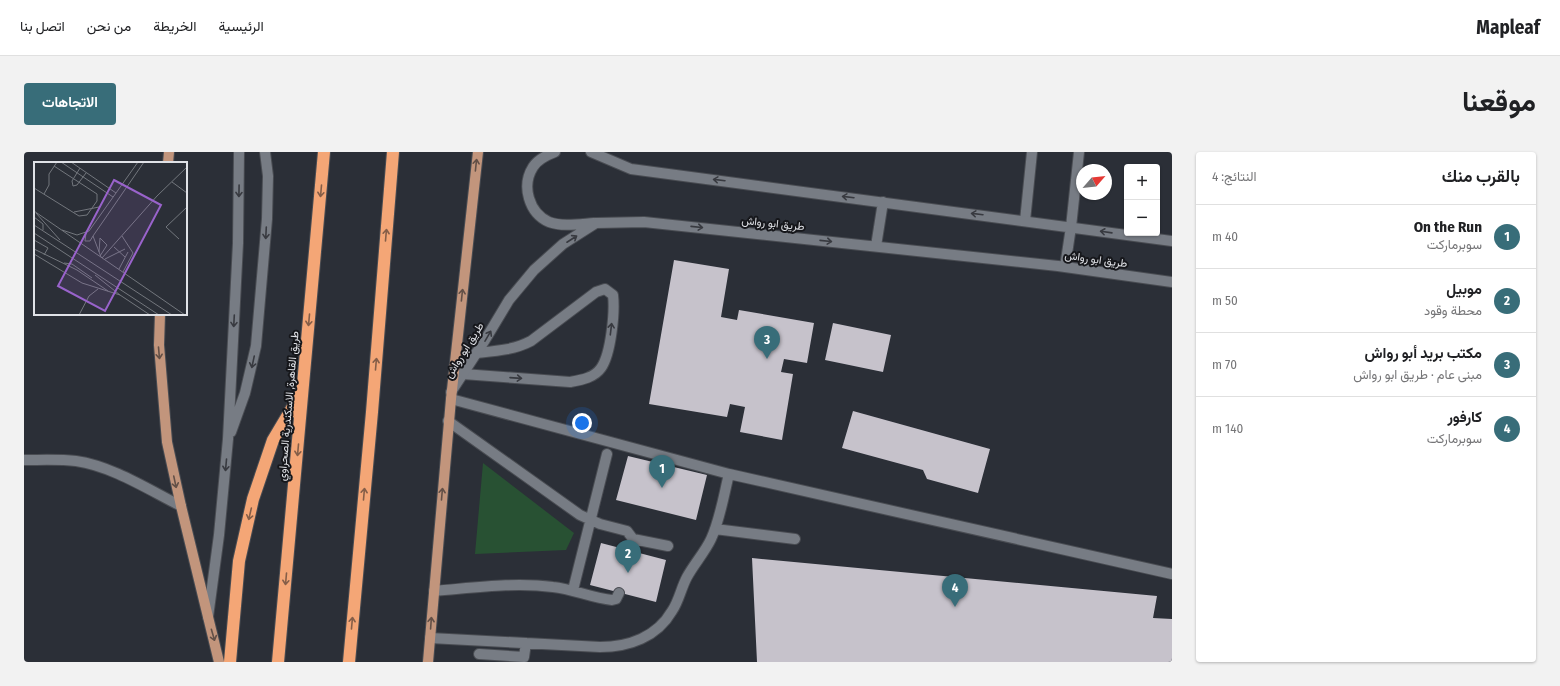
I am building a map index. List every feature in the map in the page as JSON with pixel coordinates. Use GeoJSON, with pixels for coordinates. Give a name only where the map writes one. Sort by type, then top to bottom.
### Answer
{"type":"FeatureCollection","features":[{"type":"Feature","properties":{"kind":"highway","name":"طريق القاهرة, الاسكندرية الصحراوي"},"geometry":{"type":"LineString","coordinates":[[278,662],[324,152]]}},
{"type":"Feature","properties":{"kind":"highway"},"geometry":{"type":"LineString","coordinates":[[349,662],[373,404],[393,152]]}},
{"type":"Feature","properties":{"kind":"highway"},"geometry":{"type":"LineString","coordinates":[[230,662],[239,561],[253,499],[273,440],[303,388]]}},
{"type":"Feature","properties":{"kind":"main road"},"geometry":{"type":"LineString","coordinates":[[168,162],[169,152]]}},
{"type":"Feature","properties":{"kind":"main road"},"geometry":{"type":"LineString","coordinates":[[208,618],[219,535],[228,438],[238,243],[239,152]]}},
{"type":"Feature","properties":{"kind":"main road"},"geometry":{"type":"LineString","coordinates":[[228,438],[245,393],[256,346],[267,219],[268,176],[265,152]]}},
{"type":"Feature","properties":{"kind":"main road"},"geometry":{"type":"LineString","coordinates":[[428,662],[448,421],[478,152]]}},
{"type":"Feature","properties":{"kind":"main road"},"geometry":{"type":"LineString","coordinates":[[555,152],[544,156],[533,167],[527,183],[528,199],[536,214],[549,222],[565,224],[596,223]]}},
{"type":"Feature","properties":{"kind":"main road"},"geometry":{"type":"LineString","coordinates":[[587,152],[592,152],[631,169],[1172,241]]}},
{"type":"Feature","properties":{"kind":"main road"},"geometry":{"type":"LineString","coordinates":[[1025,221],[1032,152]]}},
{"type":"Feature","properties":{"kind":"main road"},"geometry":{"type":"LineString","coordinates":[[1065,267],[1078,152]]}},
{"type":"Feature","properties":{"kind":"main road"},"geometry":{"type":"LineString","coordinates":[[876,246],[883,202]]}},
{"type":"Feature","properties":{"kind":"main road","name":"طريق ابو رواش"},"geometry":{"type":"LineString","coordinates":[[451,395],[509,300],[534,270],[563,244],[596,223],[644,222],[1065,267],[1172,282]]}},
{"type":"Feature","properties":{"kind":"main road"},"geometry":{"type":"LineString","coordinates":[[463,374],[570,382],[587,379],[600,369],[608,354],[614,304],[613,295],[605,289],[596,292],[531,341],[521,346],[510,349],[476,353]]}},
{"type":"Feature","properties":{"kind":"main road"},"geometry":{"type":"LineString","coordinates":[[160,315],[159,345],[167,442],[208,618],[218,652],[219,662]]}},
{"type":"Feature","properties":{"kind":"main road"},"geometry":{"type":"LineString","coordinates":[[451,395],[729,474],[1172,574]]}},
{"type":"Feature","properties":{"kind":"main road"},"geometry":{"type":"LineString","coordinates":[[448,421],[571,510],[600,524],[627,531],[633,538],[668,546]]}},
{"type":"Feature","properties":{"kind":"main road"},"geometry":{"type":"LineString","coordinates":[[573,590],[607,454]]}},
{"type":"Feature","properties":{"kind":"main road"},"geometry":{"type":"LineString","coordinates":[[24,460],[62,460],[92,464],[121,476],[181,506]]}},
{"type":"Feature","properties":{"kind":"main road"},"geometry":{"type":"LineString","coordinates":[[430,638],[614,647],[628,645],[642,639],[654,632],[672,611],[686,579],[708,545],[715,529],[729,474]]}},
{"type":"Feature","properties":{"kind":"main road"},"geometry":{"type":"LineString","coordinates":[[715,529],[795,539]]}},
{"type":"Feature","properties":{"kind":"main road"},"geometry":{"type":"LineString","coordinates":[[631,551],[633,538]]}},
{"type":"Feature","properties":{"kind":"main road"},"geometry":{"type":"LineString","coordinates":[[434,591],[516,585],[554,587],[573,590],[612,600],[616,599],[619,593]]}},
{"type":"Feature","properties":{"kind":"main road"},"geometry":{"type":"LineString","coordinates":[[479,654],[524,657],[526,643]]}},
{"type":"Feature","properties":{"kind":"green space"},"geometry":{"type":"Polygon","coordinates":[[[483,463],[574,533],[566,550],[475,554],[483,463]]]}},
{"type":"Feature","properties":{"kind":"building"},"geometry":{"type":"Polygon","coordinates":[[[674,260],[729,269],[721,317],[737,320],[739,310],[814,323],[807,363],[784,359],[781,372],[793,374],[782,440],[740,432],[745,407],[730,404],[727,417],[649,404],[674,260]]]}},
{"type":"Feature","properties":{"kind":"building"},"geometry":{"type":"Polygon","coordinates":[[[833,323],[891,335],[883,372],[825,360],[833,323]]]}},
{"type":"Feature","properties":{"kind":"building"},"geometry":{"type":"Polygon","coordinates":[[[853,411],[990,449],[978,493],[927,479],[923,470],[842,448],[853,411]]]}},
{"type":"Feature","properties":{"kind":"building"},"geometry":{"type":"Polygon","coordinates":[[[628,456],[707,475],[696,520],[616,500],[628,456]]]}},
{"type":"Feature","properties":{"kind":"building"},"geometry":{"type":"Polygon","coordinates":[[[601,543],[666,560],[656,602],[590,585],[601,543]]]}},
{"type":"Feature","properties":{"kind":"building"},"geometry":{"type":"Polygon","coordinates":[[[752,558],[1157,596],[1153,618],[1172,619],[1172,662],[757,662],[752,558]]]}},
{"type":"Feature","properties":{"kind":"place","name":"مكتب بريد أبو رواش"},"geometry":{"type":"Point","coordinates":[767,359]}},
{"type":"Feature","properties":{"kind":"place","name":"On the Run"},"geometry":{"type":"Point","coordinates":[662,488]}},
{"type":"Feature","properties":{"kind":"place","name":"موبيل"},"geometry":{"type":"Point","coordinates":[628,573]}},
{"type":"Feature","properties":{"kind":"place","name":"كارفور"},"geometry":{"type":"Point","coordinates":[955,607]}}]}
